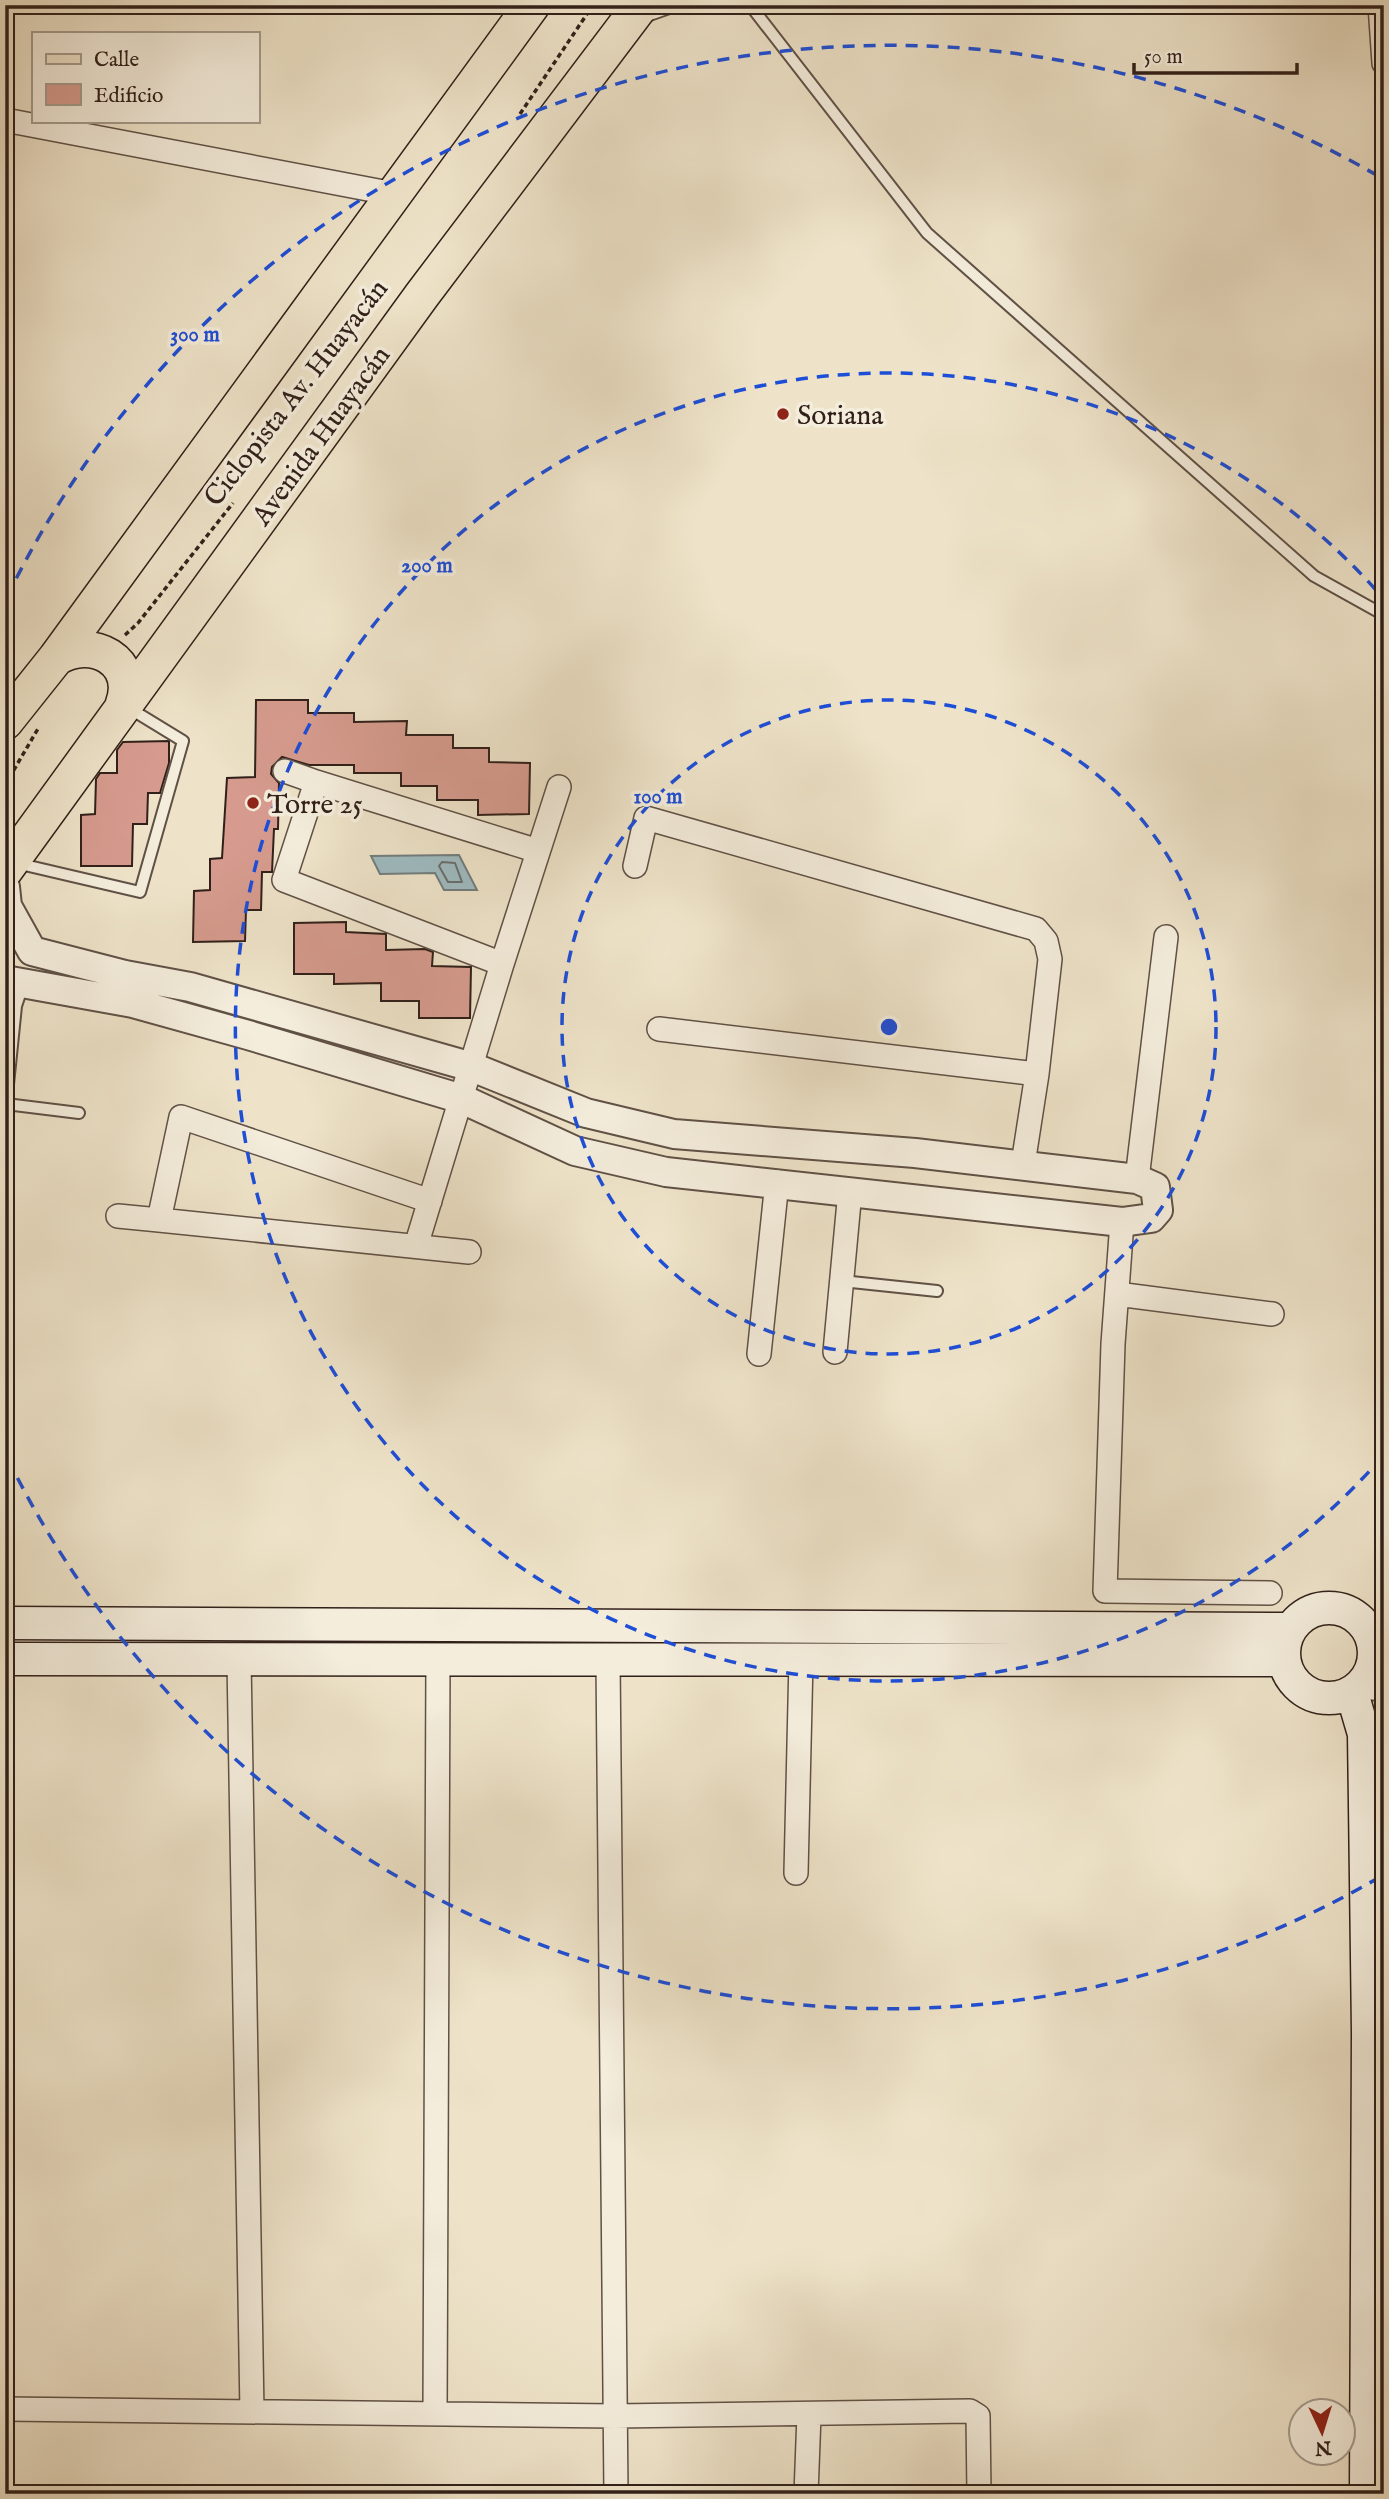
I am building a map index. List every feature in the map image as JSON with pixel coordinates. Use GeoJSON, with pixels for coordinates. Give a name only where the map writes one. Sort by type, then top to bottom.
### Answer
{"type":"FeatureCollection","features":[{"type":"Feature","properties":{"kind":"main road"},"geometry":{"type":"LineString","coordinates":[[5,722],[57,658],[532,5]]}},
{"type":"Feature","properties":{"kind":"main road","name":"Avenida Huayacán"},"geometry":{"type":"LineString","coordinates":[[7,873],[123,705],[422,295],[635,14]]}},
{"type":"Feature","properties":{"kind":"main road"},"geometry":{"type":"LineString","coordinates":[[57,658],[77,649],[106,653],[122,670],[128,683],[123,705]]}},
{"type":"Feature","properties":{"kind":"main road"},"geometry":{"type":"LineString","coordinates":[[1366,1688],[1323,1699],[1309,1695],[1288,1674],[1283,1660],[1283,1649],[1290,1629],[1308,1613],[1332,1608],[1352,1614],[1377,1635],[1374,1660],[1366,1688],[1364,1734],[1368,2033],[1366,2494]]}},
{"type":"Feature","properties":{"kind":"main road"},"geometry":{"type":"LineString","coordinates":[[5,1623],[1290,1629]]}},
{"type":"Feature","properties":{"kind":"main road"},"geometry":{"type":"LineString","coordinates":[[361,1626],[361,1660]]}},
{"type":"Feature","properties":{"kind":"main road"},"geometry":{"type":"LineString","coordinates":[[5,1659],[1283,1660]]}},
{"type":"Feature","properties":{"kind":"street"},"geometry":{"type":"LineString","coordinates":[[1380,5],[1384,63]]}},
{"type":"Feature","properties":{"kind":"street"},"geometry":{"type":"LineString","coordinates":[[5,120],[394,194]]}},
{"type":"Feature","properties":{"kind":"street"},"geometry":{"type":"LineString","coordinates":[[285,771],[538,851]]}},
{"type":"Feature","properties":{"kind":"street"},"geometry":{"type":"LineString","coordinates":[[316,782],[284,880],[502,964]]}},
{"type":"Feature","properties":{"kind":"street"},"geometry":{"type":"LineString","coordinates":[[416,1246],[559,787]]}},
{"type":"Feature","properties":{"kind":"street"},"geometry":{"type":"LineString","coordinates":[[635,866],[646,818],[1036,929],[1046,941],[1050,959],[1037,1074],[1023,1164]]}},
{"type":"Feature","properties":{"kind":"street"},"geometry":{"type":"LineString","coordinates":[[7,873],[7,906],[32,951],[30,971],[15,981]]}},
{"type":"Feature","properties":{"kind":"street"},"geometry":{"type":"LineString","coordinates":[[1137,1178],[1166,937]]}},
{"type":"Feature","properties":{"kind":"street"},"geometry":{"type":"LineString","coordinates":[[15,981],[133,1003],[181,1016],[462,1099],[575,1151],[666,1171],[1122,1222],[1151,1218],[1158,1210],[1155,1187],[1137,1178],[781,1140],[674,1134],[586,1112],[472,1067],[190,988],[125,975],[32,951]]}},
{"type":"Feature","properties":{"kind":"street"},"geometry":{"type":"LineString","coordinates":[[181,1016],[190,988]]}},
{"type":"Feature","properties":{"kind":"street"},"geometry":{"type":"LineString","coordinates":[[659,1029],[1037,1074]]}},
{"type":"Feature","properties":{"kind":"street"},"geometry":{"type":"LineString","coordinates":[[159,1220],[181,1116],[430,1201]]}},
{"type":"Feature","properties":{"kind":"street"},"geometry":{"type":"LineString","coordinates":[[759,1354],[781,1140]]}},
{"type":"Feature","properties":{"kind":"street"},"geometry":{"type":"LineString","coordinates":[[817,1187],[821,1144]]}},
{"type":"Feature","properties":{"kind":"street"},"geometry":{"type":"LineString","coordinates":[[835,1352],[850,1191]]}},
{"type":"Feature","properties":{"kind":"street"},"geometry":{"type":"LineString","coordinates":[[118,1216],[469,1252]]}},
{"type":"Feature","properties":{"kind":"street"},"geometry":{"type":"LineString","coordinates":[[1122,1222],[1116,1294],[1105,1591],[1270,1594]]}},
{"type":"Feature","properties":{"kind":"street"},"geometry":{"type":"LineString","coordinates":[[1116,1294],[1272,1314]]}},
{"type":"Feature","properties":{"kind":"street"},"geometry":{"type":"LineString","coordinates":[[239,1660],[252,2412]]}},
{"type":"Feature","properties":{"kind":"street"},"geometry":{"type":"LineString","coordinates":[[435,2414],[439,1660]]}},
{"type":"Feature","properties":{"kind":"street"},"geometry":{"type":"LineString","coordinates":[[608,1660],[616,2494]]}},
{"type":"Feature","properties":{"kind":"street"},"geometry":{"type":"LineString","coordinates":[[796,1873],[801,1660]]}},
{"type":"Feature","properties":{"kind":"street"},"geometry":{"type":"LineString","coordinates":[[5,2409],[614,2416],[970,2411],[978,2416],[979,2494]]}},
{"type":"Feature","properties":{"kind":"street"},"geometry":{"type":"LineString","coordinates":[[806,2494],[809,2415]]}},
{"type":"Feature","properties":{"kind":"lane"},"geometry":{"type":"LineString","coordinates":[[635,14],[678,5]]}},
{"type":"Feature","properties":{"kind":"lane"},"geometry":{"type":"LineString","coordinates":[[750,5],[927,233],[1314,576],[1384,615]]}},
{"type":"Feature","properties":{"kind":"lane"},"geometry":{"type":"LineString","coordinates":[[7,873],[140,892],[183,741],[123,705]]}},
{"type":"Feature","properties":{"kind":"lane"},"geometry":{"type":"LineString","coordinates":[[15,981],[16,1006],[6,1104],[79,1113]]}},
{"type":"Feature","properties":{"kind":"lane"},"geometry":{"type":"LineString","coordinates":[[842,1281],[937,1291]]}},
{"type":"Feature","properties":{"kind":"path"},"geometry":{"type":"LineString","coordinates":[[516,121],[593,5]]}},
{"type":"Feature","properties":{"kind":"path","name":"Ciclopista Av. Huayacán"},"geometry":{"type":"LineString","coordinates":[[106,653],[138,623],[235,501]]}},
{"type":"Feature","properties":{"kind":"path"},"geometry":{"type":"LineString","coordinates":[[5,785],[43,720]]}},
{"type":"Feature","properties":{"kind":"water"},"geometry":{"type":"Polygon","coordinates":[[[459,855],[477,890],[444,890],[435,873],[380,874],[371,856],[459,855]]]}},
{"type":"Feature","properties":{"kind":"building"},"geometry":{"type":"Polygon","coordinates":[[[256,700],[308,700],[308,713],[354,713],[354,722],[407,721],[406,735],[453,735],[453,748],[489,748],[489,762],[530,763],[529,814],[478,815],[478,800],[437,800],[437,786],[401,786],[401,773],[354,773],[354,765],[309,765],[282,757],[272,767],[271,774],[279,783],[278,829],[274,829],[272,872],[262,872],[261,910],[246,910],[245,941],[193,942],[194,891],[210,890],[210,859],[222,858],[227,778],[255,777],[256,700]]]}},
{"type":"Feature","properties":{"kind":"building"},"geometry":{"type":"Polygon","coordinates":[[[169,741],[169,763],[160,793],[148,793],[147,824],[133,824],[132,866],[81,866],[81,815],[95,814],[96,779],[100,773],[117,773],[117,750],[123,742],[169,741]]]}},
{"type":"Feature","properties":{"kind":"building"},"geometry":{"type":"Polygon","coordinates":[[[346,922],[346,932],[386,934],[386,950],[425,949],[433,952],[432,966],[471,967],[470,1018],[419,1018],[419,1001],[381,1001],[381,983],[334,984],[334,974],[294,974],[294,923],[346,922]]]}},
{"type":"Feature","properties":{"kind":"place","name":"Soriana"},"geometry":{"type":"Point","coordinates":[783,414]}},
{"type":"Feature","properties":{"kind":"place","name":"Torre 25"},"geometry":{"type":"Point","coordinates":[253,803]}}]}
